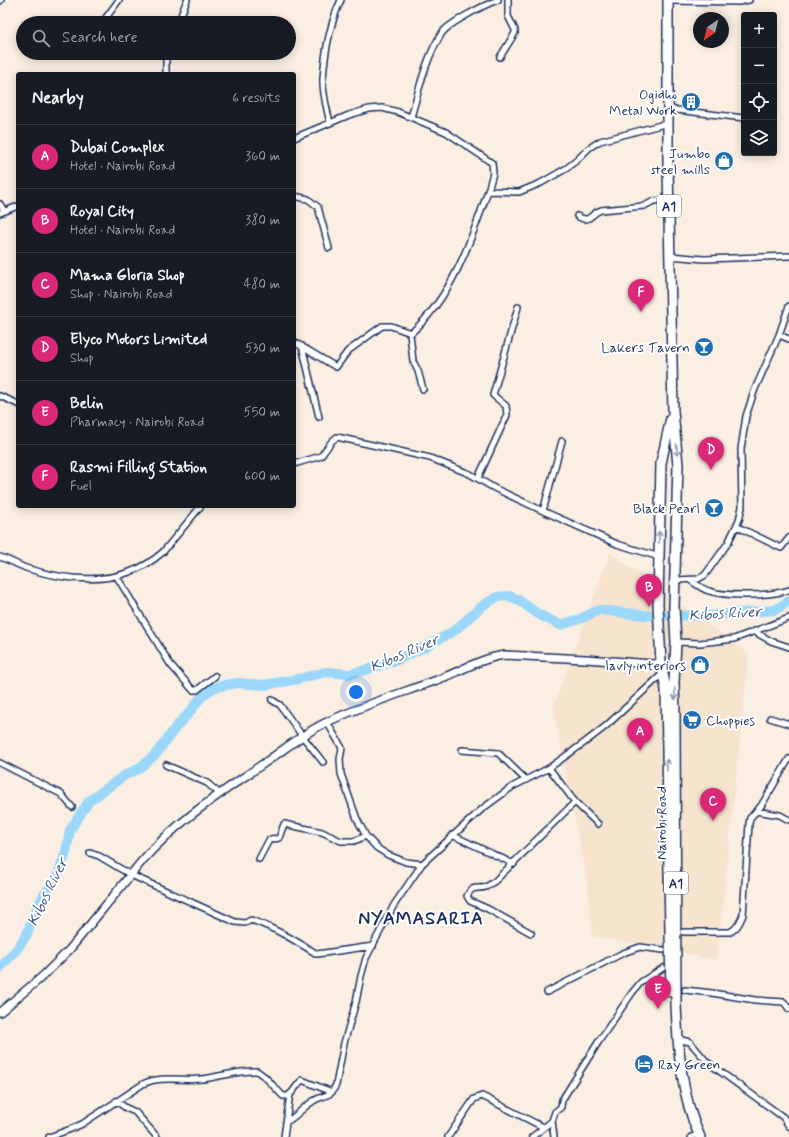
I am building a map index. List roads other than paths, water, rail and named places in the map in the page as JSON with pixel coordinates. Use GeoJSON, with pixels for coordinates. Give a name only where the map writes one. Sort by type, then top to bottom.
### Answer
{"type":"FeatureCollection","features":[{"type":"Feature","properties":{"kind":"highway","name":"A1"},"geometry":{"type":"LineString","coordinates":[[668,0],[668,123],[673,411],[678,472],[675,580]]}},
{"type":"Feature","properties":{"kind":"highway","name":"A1"},"geometry":{"type":"LineString","coordinates":[[659,558],[661,463],[673,411]]}},
{"type":"Feature","properties":{"kind":"highway"},"geometry":{"type":"LineString","coordinates":[[661,471],[678,472]]}},
{"type":"Feature","properties":{"kind":"highway","name":"Nairobi Road"},"geometry":{"type":"LineString","coordinates":[[659,558],[659,628],[661,663],[666,689],[671,993],[676,1061],[684,1099],[695,1137]]}},
{"type":"Feature","properties":{"kind":"highway","name":"Nairobi Road"},"geometry":{"type":"LineString","coordinates":[[675,580],[674,606],[676,642],[674,682],[676,715],[677,1039],[681,1072],[695,1137]]}},
{"type":"Feature","properties":{"kind":"main road"},"geometry":{"type":"LineString","coordinates":[[0,1012],[43,976],[70,949],[152,849],[168,834],[194,812],[303,737],[328,722],[448,676],[495,656],[505,655],[652,664],[661,663]]}},
{"type":"Feature","properties":{"kind":"street"},"geometry":{"type":"LineString","coordinates":[[107,16],[119,0]]}},
{"type":"Feature","properties":{"kind":"street"},"geometry":{"type":"LineString","coordinates":[[181,16],[187,0]]}},
{"type":"Feature","properties":{"kind":"street"},"geometry":{"type":"LineString","coordinates":[[330,123],[325,101],[323,78],[327,47],[337,10],[342,0]]}},
{"type":"Feature","properties":{"kind":"street"},"geometry":{"type":"LineString","coordinates":[[411,117],[428,63],[442,33],[453,24],[489,3],[498,0]]}},
{"type":"Feature","properties":{"kind":"street"},"geometry":{"type":"LineString","coordinates":[[500,57],[515,33],[508,16],[508,0]]}},
{"type":"Feature","properties":{"kind":"street"},"geometry":{"type":"LineString","coordinates":[[668,0],[739,2],[749,0]]}},
{"type":"Feature","properties":{"kind":"street"},"geometry":{"type":"LineString","coordinates":[[166,60],[166,72]]}},
{"type":"Feature","properties":{"kind":"street"},"geometry":{"type":"LineString","coordinates":[[296,137],[349,115],[382,108],[411,117],[446,132],[492,163],[492,174],[488,191],[456,273],[440,299],[416,329],[410,334],[414,361],[423,389]]}},
{"type":"Feature","properties":{"kind":"street"},"geometry":{"type":"LineString","coordinates":[[668,109],[741,118]]}},
{"type":"Feature","properties":{"kind":"street"},"geometry":{"type":"LineString","coordinates":[[488,191],[519,192],[541,183],[567,168],[589,148],[600,141],[668,123]]}},
{"type":"Feature","properties":{"kind":"street"},"geometry":{"type":"LineString","coordinates":[[296,196],[308,199],[318,207],[329,248]]}},
{"type":"Feature","properties":{"kind":"street"},"geometry":{"type":"LineString","coordinates":[[577,216],[587,220],[596,212],[601,210],[644,206],[654,201],[669,200]]}},
{"type":"Feature","properties":{"kind":"street"},"geometry":{"type":"LineString","coordinates":[[0,204],[2,212],[16,207]]}},
{"type":"Feature","properties":{"kind":"street"},"geometry":{"type":"LineString","coordinates":[[670,256],[704,258],[789,256]]}},
{"type":"Feature","properties":{"kind":"street"},"geometry":{"type":"LineString","coordinates":[[675,580],[698,579],[705,575],[728,543],[736,526],[742,507],[741,449],[746,416],[755,389],[779,335],[789,306]]}},
{"type":"Feature","properties":{"kind":"street"},"geometry":{"type":"LineString","coordinates":[[478,478],[507,415],[506,406],[493,395],[518,307]]}},
{"type":"Feature","properties":{"kind":"street"},"geometry":{"type":"LineString","coordinates":[[296,343],[336,367],[348,351],[382,326],[391,326],[412,332]]}},
{"type":"Feature","properties":{"kind":"street"},"geometry":{"type":"LineString","coordinates":[[779,335],[789,339]]}},
{"type":"Feature","properties":{"kind":"street"},"geometry":{"type":"LineString","coordinates":[[302,346],[319,417]]}},
{"type":"Feature","properties":{"kind":"street"},"geometry":{"type":"LineString","coordinates":[[0,396],[16,403]]}},
{"type":"Feature","properties":{"kind":"street"},"geometry":{"type":"LineString","coordinates":[[296,463],[320,456],[335,438],[340,437],[396,452],[430,458],[470,474],[543,511],[617,544],[659,558]]}},
{"type":"Feature","properties":{"kind":"street"},"geometry":{"type":"LineString","coordinates":[[543,511],[562,442]]}},
{"type":"Feature","properties":{"kind":"street"},"geometry":{"type":"LineString","coordinates":[[0,558],[10,560],[27,568],[74,579],[98,579],[117,576],[140,569],[156,558],[163,552],[200,508]]}},
{"type":"Feature","properties":{"kind":"street"},"geometry":{"type":"LineString","coordinates":[[736,526],[781,548],[789,538]]}},
{"type":"Feature","properties":{"kind":"street"},"geometry":{"type":"LineString","coordinates":[[117,576],[170,664],[193,690],[197,690],[215,676]]}},
{"type":"Feature","properties":{"kind":"street"},"geometry":{"type":"LineString","coordinates":[[690,580],[708,591],[721,593],[762,594],[789,590]]}},
{"type":"Feature","properties":{"kind":"street"},"geometry":{"type":"LineString","coordinates":[[676,642],[725,641],[755,632],[789,618]]}},
{"type":"Feature","properties":{"kind":"street"},"geometry":{"type":"LineString","coordinates":[[755,632],[771,641],[789,647]]}},
{"type":"Feature","properties":{"kind":"street"},"geometry":{"type":"LineString","coordinates":[[286,1122],[296,1116],[311,1102],[329,1095],[336,1085],[344,1044],[356,1002],[366,958],[394,905],[422,864],[482,809],[512,787],[549,768],[584,743],[606,726],[659,677]]}},
{"type":"Feature","properties":{"kind":"street"},"geometry":{"type":"LineString","coordinates":[[272,700],[280,704],[303,737],[324,762]]}},
{"type":"Feature","properties":{"kind":"street"},"geometry":{"type":"LineString","coordinates":[[770,718],[789,724]]}},
{"type":"Feature","properties":{"kind":"street"},"geometry":{"type":"LineString","coordinates":[[328,722],[342,748],[340,759],[341,774],[357,820],[366,836],[376,848],[388,855],[406,862],[422,864]]}},
{"type":"Feature","properties":{"kind":"street"},"geometry":{"type":"LineString","coordinates":[[462,750],[498,753],[526,780]]}},
{"type":"Feature","properties":{"kind":"street"},"geometry":{"type":"LineString","coordinates":[[683,932],[730,932],[734,930],[741,921],[743,915],[750,818],[776,783],[789,759]]}},
{"type":"Feature","properties":{"kind":"street"},"geometry":{"type":"LineString","coordinates":[[0,763],[60,794],[72,807]]}},
{"type":"Feature","properties":{"kind":"street"},"geometry":{"type":"LineString","coordinates":[[166,765],[207,783],[220,794]]}},
{"type":"Feature","properties":{"kind":"street"},"geometry":{"type":"LineString","coordinates":[[549,768],[575,802],[598,824]]}},
{"type":"Feature","properties":{"kind":"street"},"geometry":{"type":"LineString","coordinates":[[531,933],[488,909],[470,901],[467,896],[470,890],[474,888],[486,887],[495,881],[514,864],[575,802]]}},
{"type":"Feature","properties":{"kind":"street"},"geometry":{"type":"LineString","coordinates":[[756,811],[780,815],[789,820]]}},
{"type":"Feature","properties":{"kind":"street"},"geometry":{"type":"LineString","coordinates":[[259,860],[268,840],[271,838],[279,838],[284,824],[322,832],[341,841],[354,841],[366,836]]}},
{"type":"Feature","properties":{"kind":"street"},"geometry":{"type":"LineString","coordinates":[[452,835],[514,864]]}},
{"type":"Feature","properties":{"kind":"street"},"geometry":{"type":"LineString","coordinates":[[90,853],[99,856],[131,875],[235,922],[245,923],[252,920],[258,922],[293,939],[317,954],[373,946]]}},
{"type":"Feature","properties":{"kind":"street"},"geometry":{"type":"LineString","coordinates":[[547,992],[612,958],[629,951],[640,948],[663,950]]}},
{"type":"Feature","properties":{"kind":"street"},"geometry":{"type":"LineString","coordinates":[[554,1137],[552,1121],[555,1112],[561,1107],[562,1100],[599,1041],[632,992],[641,982],[663,968]]}},
{"type":"Feature","properties":{"kind":"street"},"geometry":{"type":"LineString","coordinates":[[685,990],[754,1000],[784,1002],[789,1009]]}},
{"type":"Feature","properties":{"kind":"street"},"geometry":{"type":"LineString","coordinates":[[677,1039],[690,1042],[707,1062],[783,1117],[789,1126]]}},
{"type":"Feature","properties":{"kind":"street"},"geometry":{"type":"LineString","coordinates":[[50,1137],[82,1124],[148,1081],[160,1079],[202,1079],[257,1071],[265,1077],[283,1096],[288,1096],[290,1094]]}},
{"type":"Feature","properties":{"kind":"street"},"geometry":{"type":"LineString","coordinates":[[284,1137],[290,1094],[302,1080],[332,1092]]}},
{"type":"Feature","properties":{"kind":"street"},"geometry":{"type":"LineString","coordinates":[[448,1137],[474,1099],[482,1096],[543,1127]]}},
{"type":"Feature","properties":{"kind":"street"},"geometry":{"type":"LineString","coordinates":[[116,1101],[135,1112],[157,1137]]}},
{"type":"Feature","properties":{"kind":"street"},"geometry":{"type":"LineString","coordinates":[[532,1137],[552,1121]]}},
{"type":"Feature","properties":{"kind":"waterway","name":"Kibos River"},"geometry":{"type":"LineString","coordinates":[[0,968],[17,949],[27,934],[34,914],[44,895],[58,875],[66,852],[70,830],[89,801],[125,775],[138,769],[155,755],[202,696],[215,687],[237,683],[265,685],[326,672],[350,674],[369,669],[397,660],[454,631],[482,606],[497,597],[509,596],[517,599],[538,614],[560,625],[580,619],[599,610],[643,615],[707,616],[775,610],[789,601]]}},
{"type":"Feature","properties":{"kind":"place","name":"Ogidho Metal Work"},"geometry":{"type":"Point","coordinates":[691,102]}},
{"type":"Feature","properties":{"kind":"place","name":"Jumbo steel mills"},"geometry":{"type":"Point","coordinates":[724,161]}},
{"type":"Feature","properties":{"kind":"place","name":"Rasmi Filling Station"},"geometry":{"type":"Point","coordinates":[641,312]}},
{"type":"Feature","properties":{"kind":"place","name":"Lakers Tavern"},"geometry":{"type":"Point","coordinates":[704,347]}},
{"type":"Feature","properties":{"kind":"place","name":"Elyco Motors Limited"},"geometry":{"type":"Point","coordinates":[711,470]}},
{"type":"Feature","properties":{"kind":"place","name":"Black Pearl"},"geometry":{"type":"Point","coordinates":[714,508]}},
{"type":"Feature","properties":{"kind":"place","name":"Royal City"},"geometry":{"type":"Point","coordinates":[649,607]}},
{"type":"Feature","properties":{"kind":"place","name":"lavly interiors"},"geometry":{"type":"Point","coordinates":[700,665]}},
{"type":"Feature","properties":{"kind":"place","name":"Choppies"},"geometry":{"type":"Point","coordinates":[692,720]}},
{"type":"Feature","properties":{"kind":"place","name":"Dubai Complex"},"geometry":{"type":"Point","coordinates":[640,751]}},
{"type":"Feature","properties":{"kind":"place","name":"Mama Gloria Shop"},"geometry":{"type":"Point","coordinates":[713,821]}},
{"type":"Feature","properties":{"kind":"place","name":"Belin"},"geometry":{"type":"Point","coordinates":[658,1009]}},
{"type":"Feature","properties":{"kind":"place","name":"Ray Green"},"geometry":{"type":"Point","coordinates":[644,1064]}},
{"type":"Feature","properties":{"kind":"district","name":"NYAMASARIA"},"geometry":{"type":"Point","coordinates":[421,918]}}]}
